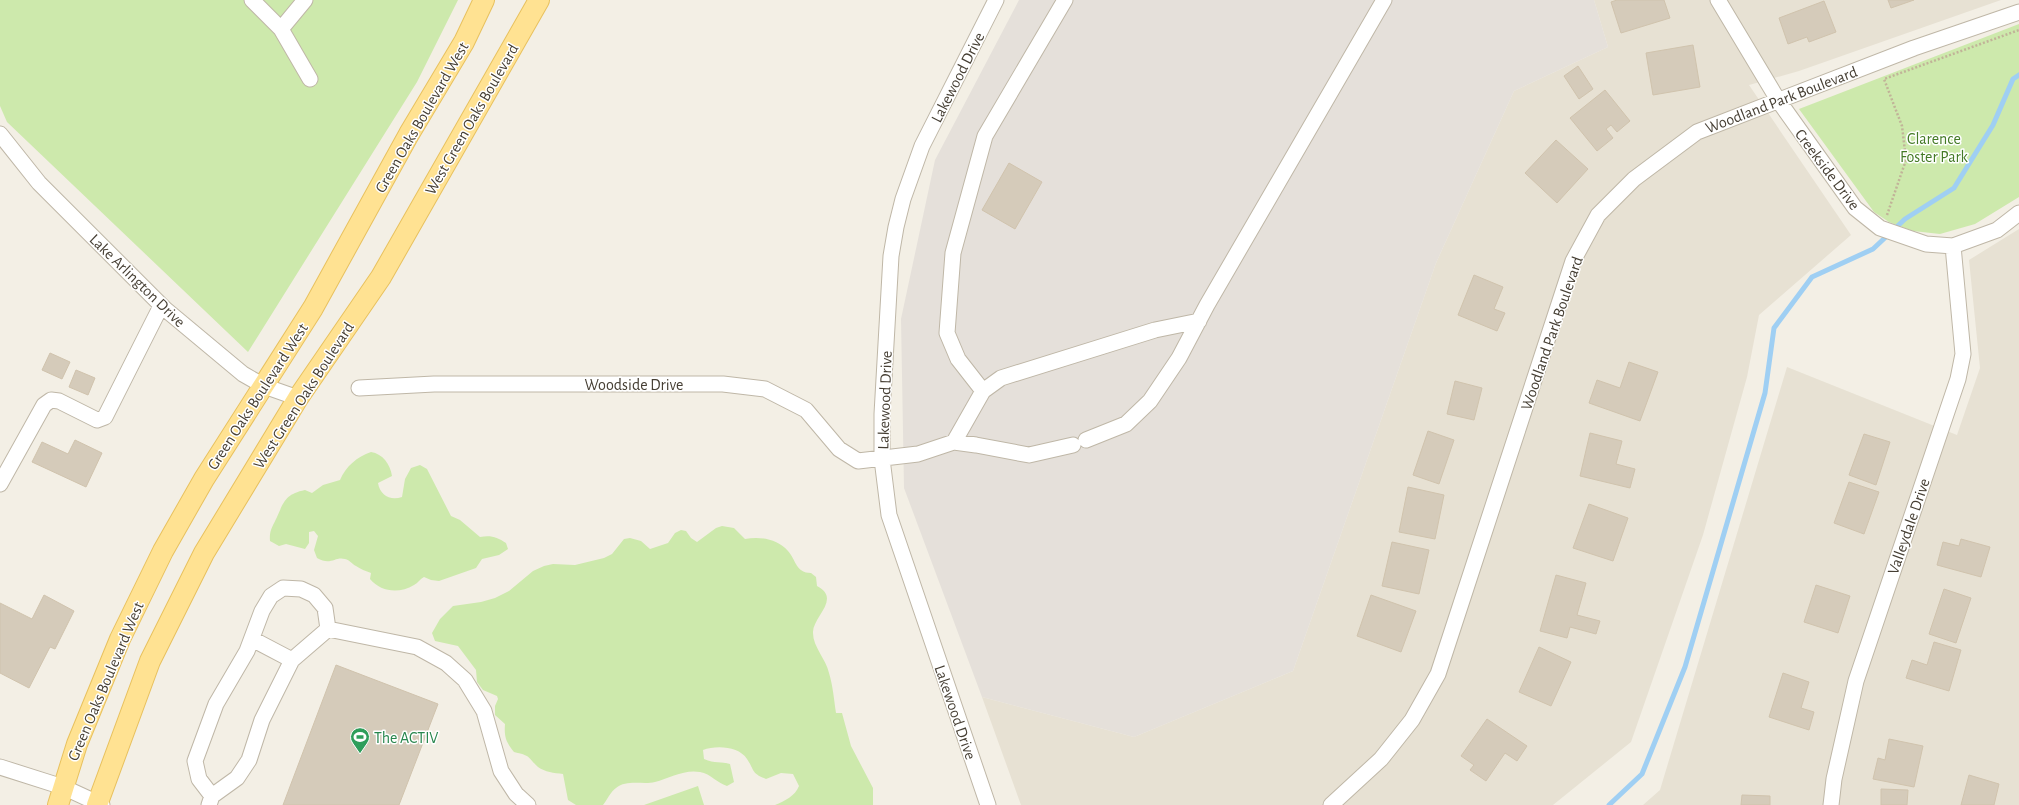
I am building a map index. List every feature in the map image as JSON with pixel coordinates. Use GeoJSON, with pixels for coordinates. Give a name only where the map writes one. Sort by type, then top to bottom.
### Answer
{"type":"FeatureCollection","features":[{"type":"Feature","properties":{"kind":"main road","name":"Green Oaks Boulevard West"},"geometry":{"type":"LineString","coordinates":[[60,796],[77,744],[120,639],[157,564],[204,479],[314,308],[409,134],[464,42],[484,0]]}},
{"type":"Feature","properties":{"kind":"main road","name":"West Green Oaks Boulevard"},"geometry":{"type":"LineString","coordinates":[[99,805],[150,661],[204,553],[298,398],[381,277],[539,0]]}},
{"type":"Feature","properties":{"kind":"street"},"geometry":{"type":"LineString","coordinates":[[252,0],[281,29],[310,79]]}},
{"type":"Feature","properties":{"kind":"street"},"geometry":{"type":"LineString","coordinates":[[281,29],[305,0]]}},
{"type":"Feature","properties":{"kind":"street","name":"Lakewood Drive"},"geometry":{"type":"LineString","coordinates":[[988,805],[889,515],[882,459],[882,406],[891,256],[903,199],[922,146],[996,0]]}},
{"type":"Feature","properties":{"kind":"street"},"geometry":{"type":"LineString","coordinates":[[983,391],[958,359],[947,333],[953,253],[985,136],[1065,0]]}},
{"type":"Feature","properties":{"kind":"street"},"geometry":{"type":"LineString","coordinates":[[1199,321],[1154,330],[1001,378],[983,391],[954,442],[1029,455],[1080,443],[1126,424],[1150,401],[1179,358],[1384,0]]}},
{"type":"Feature","properties":{"kind":"street","name":"Creekside Drive"},"geometry":{"type":"LineString","coordinates":[[1718,0],[1778,100],[1855,208],[1880,228],[1926,244],[1953,246],[1997,230],[2019,214]]}},
{"type":"Feature","properties":{"kind":"street","name":"Woodland Park Boulevard"},"geometry":{"type":"LineString","coordinates":[[1331,805],[1381,759],[1412,720],[1438,674],[1573,261],[1598,215],[1634,179],[1697,132],[1914,48],[2019,12]]}},
{"type":"Feature","properties":{"kind":"street","name":"Lake Arlington Drive"},"geometry":{"type":"LineString","coordinates":[[0,134],[39,183],[161,306],[243,374],[264,386],[298,398]]}},
{"type":"Feature","properties":{"kind":"street","name":"Valleydale Drive"},"geometry":{"type":"LineString","coordinates":[[1831,805],[1834,779],[1856,682],[1958,379],[1963,354],[1953,246]]}},
{"type":"Feature","properties":{"kind":"street"},"geometry":{"type":"LineString","coordinates":[[0,484],[44,405],[51,400],[59,401],[97,420],[104,417],[161,306]]}},
{"type":"Feature","properties":{"kind":"street","name":"Woodside Drive"},"geometry":{"type":"LineString","coordinates":[[359,388],[434,384],[723,384],[765,389],[806,410],[839,449],[858,461],[918,454],[954,442]]}},
{"type":"Feature","properties":{"kind":"street"},"geometry":{"type":"LineString","coordinates":[[283,588],[301,589],[314,595],[325,608],[328,629],[292,660],[262,720],[249,760],[237,778],[211,800],[199,779],[195,761],[216,704],[252,639],[265,606],[271,596],[283,588]]}},
{"type":"Feature","properties":{"kind":"street"},"geometry":{"type":"LineString","coordinates":[[328,629],[417,647],[446,663],[465,680],[484,711],[501,771],[516,794],[528,805]]}},
{"type":"Feature","properties":{"kind":"street"},"geometry":{"type":"LineString","coordinates":[[252,639],[292,660]]}},
{"type":"Feature","properties":{"kind":"street"},"geometry":{"type":"LineString","coordinates":[[0,767],[60,796],[99,805]]}},
{"type":"Feature","properties":{"kind":"path"},"geometry":{"type":"LineString","coordinates":[[1887,217],[1906,160],[1902,126],[1884,79],[2019,30]]}},
{"type":"Feature","properties":{"kind":"shaded area"},"geometry":{"type":"Polygon","coordinates":[[[1019,0],[1594,0],[1608,47],[1514,91],[1436,263],[1293,671],[1134,737],[982,697],[904,488],[901,319],[935,160],[1019,0]]]}},
{"type":"Feature","properties":{"kind":"shaded area"},"geometry":{"type":"Polygon","coordinates":[[[1594,0],[2001,0],[1799,71],[1749,85],[1851,235],[1759,315],[1747,377],[1703,535],[1631,742],[1553,805],[1021,805],[982,697],[1134,737],[1293,671],[1436,263],[1514,91],[1608,47],[1594,0]]]}},
{"type":"Feature","properties":{"kind":"shaded area"},"geometry":{"type":"Polygon","coordinates":[[[2019,229],[2019,805],[1643,805],[1660,790],[1787,367],[1957,435],[1980,368],[1969,260],[2019,229]]]}},
{"type":"Feature","properties":{"kind":"green space"},"geometry":{"type":"Polygon","coordinates":[[[0,0],[458,0],[417,82],[248,352],[7,122],[0,106],[0,0]]]}},
{"type":"Feature","properties":{"kind":"green space","name":"Clarence Foster Park"},"geometry":{"type":"Polygon","coordinates":[[[2019,24],[2019,197],[1975,224],[1940,234],[1913,231],[1889,222],[1874,212],[1799,109],[2019,24]]]}},
{"type":"Feature","properties":{"kind":"green space"},"geometry":{"type":"Polygon","coordinates":[[[371,452],[379,455],[385,460],[391,472],[392,476],[378,483],[383,494],[393,498],[402,497],[405,479],[411,468],[420,465],[427,469],[451,516],[460,520],[480,537],[491,536],[503,541],[506,543],[508,549],[499,555],[482,559],[476,568],[439,581],[424,577],[408,588],[402,590],[390,590],[379,587],[370,579],[371,573],[359,568],[347,560],[342,558],[326,561],[317,558],[314,550],[318,536],[314,531],[309,532],[309,543],[305,549],[286,544],[279,546],[270,541],[272,528],[286,499],[305,490],[312,493],[323,485],[340,480],[345,470],[352,463],[371,452]]]}},
{"type":"Feature","properties":{"kind":"green space"},"geometry":{"type":"Polygon","coordinates":[[[722,526],[734,528],[745,539],[768,539],[784,547],[802,571],[811,573],[816,577],[817,586],[824,591],[827,597],[824,608],[814,627],[813,633],[815,643],[829,673],[836,713],[842,713],[851,746],[873,788],[873,805],[775,805],[789,798],[797,790],[799,786],[793,774],[781,773],[766,779],[754,771],[747,759],[739,751],[714,747],[703,750],[704,759],[730,764],[734,782],[727,786],[704,773],[694,771],[677,774],[655,782],[620,785],[612,791],[603,805],[576,805],[568,800],[563,774],[541,769],[529,757],[514,752],[511,748],[505,736],[505,724],[495,715],[495,706],[498,699],[497,696],[483,690],[477,682],[476,670],[458,646],[435,641],[432,633],[440,619],[453,606],[481,602],[495,598],[509,591],[533,571],[544,566],[553,564],[575,565],[604,558],[612,554],[624,539],[630,538],[641,541],[650,549],[668,543],[675,533],[681,530],[686,531],[691,538],[697,542],[716,528],[722,526]]]}},
{"type":"Feature","properties":{"kind":"green space"},"geometry":{"type":"Polygon","coordinates":[[[698,786],[704,805],[644,805],[698,786]]]}},
{"type":"Feature","properties":{"kind":"building"},"geometry":{"type":"Polygon","coordinates":[[[1617,0],[1664,0],[1670,18],[1621,33],[1611,2],[1617,0]]]}},
{"type":"Feature","properties":{"kind":"building"},"geometry":{"type":"Polygon","coordinates":[[[1888,0],[1914,0],[1891,8],[1888,0]]]}},
{"type":"Feature","properties":{"kind":"building"},"geometry":{"type":"Polygon","coordinates":[[[1824,1],[1836,32],[1809,42],[1807,37],[1788,44],[1779,18],[1824,1]]]}},
{"type":"Feature","properties":{"kind":"building"},"geometry":{"type":"Polygon","coordinates":[[[1693,45],[1700,87],[1653,95],[1646,53],[1693,45]]]}},
{"type":"Feature","properties":{"kind":"building"},"geometry":{"type":"Polygon","coordinates":[[[1578,66],[1593,89],[1579,99],[1564,76],[1578,66]]]}},
{"type":"Feature","properties":{"kind":"building"},"geometry":{"type":"Polygon","coordinates":[[[1605,90],[1630,121],[1617,132],[1611,125],[1606,129],[1613,138],[1597,151],[1570,118],[1605,90]]]}},
{"type":"Feature","properties":{"kind":"building"},"geometry":{"type":"Polygon","coordinates":[[[1556,140],[1588,169],[1557,203],[1525,173],[1556,140]]]}},
{"type":"Feature","properties":{"kind":"building"},"geometry":{"type":"Polygon","coordinates":[[[1009,163],[1042,182],[1015,229],[982,210],[1009,163]]]}},
{"type":"Feature","properties":{"kind":"building"},"geometry":{"type":"Polygon","coordinates":[[[1474,275],[1503,287],[1494,309],[1505,313],[1497,331],[1458,315],[1474,275]]]}},
{"type":"Feature","properties":{"kind":"building"},"geometry":{"type":"Polygon","coordinates":[[[50,353],[70,362],[62,379],[42,370],[50,353]]]}},
{"type":"Feature","properties":{"kind":"building"},"geometry":{"type":"Polygon","coordinates":[[[1629,362],[1658,372],[1640,421],[1589,403],[1597,380],[1620,388],[1629,362]]]}},
{"type":"Feature","properties":{"kind":"building"},"geometry":{"type":"Polygon","coordinates":[[[76,370],[95,378],[88,395],[69,387],[76,370]]]}},
{"type":"Feature","properties":{"kind":"building"},"geometry":{"type":"Polygon","coordinates":[[[1455,381],[1482,388],[1474,420],[1447,414],[1455,381]]]}},
{"type":"Feature","properties":{"kind":"building"},"geometry":{"type":"Polygon","coordinates":[[[1428,431],[1454,440],[1439,484],[1413,475],[1428,431]]]}},
{"type":"Feature","properties":{"kind":"building"},"geometry":{"type":"Polygon","coordinates":[[[1590,433],[1622,441],[1616,464],[1635,469],[1630,488],[1580,476],[1590,433]]]}},
{"type":"Feature","properties":{"kind":"building"},"geometry":{"type":"Polygon","coordinates":[[[1864,434],[1890,442],[1876,485],[1849,475],[1864,434]]]}},
{"type":"Feature","properties":{"kind":"building"},"geometry":{"type":"Polygon","coordinates":[[[75,440],[102,453],[86,487],[32,462],[42,442],[68,454],[75,440]]]}},
{"type":"Feature","properties":{"kind":"building"},"geometry":{"type":"Polygon","coordinates":[[[1849,482],[1879,492],[1864,534],[1834,523],[1849,482]]]}},
{"type":"Feature","properties":{"kind":"building"},"geometry":{"type":"Polygon","coordinates":[[[1408,487],[1444,495],[1435,539],[1399,532],[1408,487]]]}},
{"type":"Feature","properties":{"kind":"building"},"geometry":{"type":"Polygon","coordinates":[[[1589,504],[1628,518],[1613,561],[1573,548],[1589,504]]]}},
{"type":"Feature","properties":{"kind":"building"},"geometry":{"type":"Polygon","coordinates":[[[1961,539],[1990,547],[1981,577],[1937,565],[1943,542],[1959,546],[1961,539]]]}},
{"type":"Feature","properties":{"kind":"building"},"geometry":{"type":"Polygon","coordinates":[[[1392,542],[1429,550],[1419,594],[1382,586],[1392,542]]]}},
{"type":"Feature","properties":{"kind":"building"},"geometry":{"type":"Polygon","coordinates":[[[1556,575],[1586,583],[1577,615],[1600,621],[1596,634],[1570,627],[1567,638],[1540,631],[1556,575]]]}},
{"type":"Feature","properties":{"kind":"building"},"geometry":{"type":"Polygon","coordinates":[[[1816,585],[1850,596],[1838,633],[1804,622],[1816,585]]]}},
{"type":"Feature","properties":{"kind":"building"},"geometry":{"type":"Polygon","coordinates":[[[1944,589],[1971,598],[1956,643],[1929,634],[1944,589]]]}},
{"type":"Feature","properties":{"kind":"building"},"geometry":{"type":"Polygon","coordinates":[[[44,595],[74,611],[55,649],[50,647],[29,688],[0,673],[0,603],[32,619],[44,595]]]}},
{"type":"Feature","properties":{"kind":"building"},"geometry":{"type":"Polygon","coordinates":[[[1371,595],[1416,611],[1401,652],[1357,636],[1371,595]]]}},
{"type":"Feature","properties":{"kind":"building"},"geometry":{"type":"Polygon","coordinates":[[[1934,642],[1961,650],[1949,691],[1906,678],[1912,660],[1927,665],[1934,642]]]}},
{"type":"Feature","properties":{"kind":"building"},"geometry":{"type":"Polygon","coordinates":[[[1539,647],[1571,662],[1551,706],[1519,692],[1539,647]]]}},
{"type":"Feature","properties":{"kind":"building","name":"The ACTIV"},"geometry":{"type":"Polygon","coordinates":[[[336,665],[438,704],[399,805],[283,805],[336,665]]]}},
{"type":"Feature","properties":{"kind":"building"},"geometry":{"type":"Polygon","coordinates":[[[1783,673],[1809,682],[1801,708],[1814,712],[1809,730],[1769,717],[1783,673]]]}},
{"type":"Feature","properties":{"kind":"building"},"geometry":{"type":"Polygon","coordinates":[[[1487,719],[1527,746],[1517,761],[1505,753],[1486,781],[1470,770],[1474,765],[1461,756],[1487,719]]]}},
{"type":"Feature","properties":{"kind":"building"},"geometry":{"type":"Polygon","coordinates":[[[1889,739],[1923,746],[1914,787],[1873,779],[1878,758],[1885,760],[1889,739]]]}},
{"type":"Feature","properties":{"kind":"building"},"geometry":{"type":"Polygon","coordinates":[[[1969,775],[1999,784],[1994,805],[1961,805],[1969,775]]]}},
{"type":"Feature","properties":{"kind":"building"},"geometry":{"type":"Polygon","coordinates":[[[1881,789],[1908,790],[1907,805],[1881,805],[1881,789]]]}},
{"type":"Feature","properties":{"kind":"building"},"geometry":{"type":"Polygon","coordinates":[[[1742,795],[1770,796],[1770,805],[1741,805],[1742,795]]]}},
{"type":"Feature","properties":{"kind":"waterway"},"geometry":{"type":"LineString","coordinates":[[1609,805],[1642,774],[1685,667],[1765,393],[1774,328],[1812,277],[1873,249],[1905,219],[1954,188],[1993,125],[2013,79],[2019,75]]}},
{"type":"Feature","properties":{"kind":"place","name":"The ACTIV"},"geometry":{"type":"Point","coordinates":[360,754]}}]}
